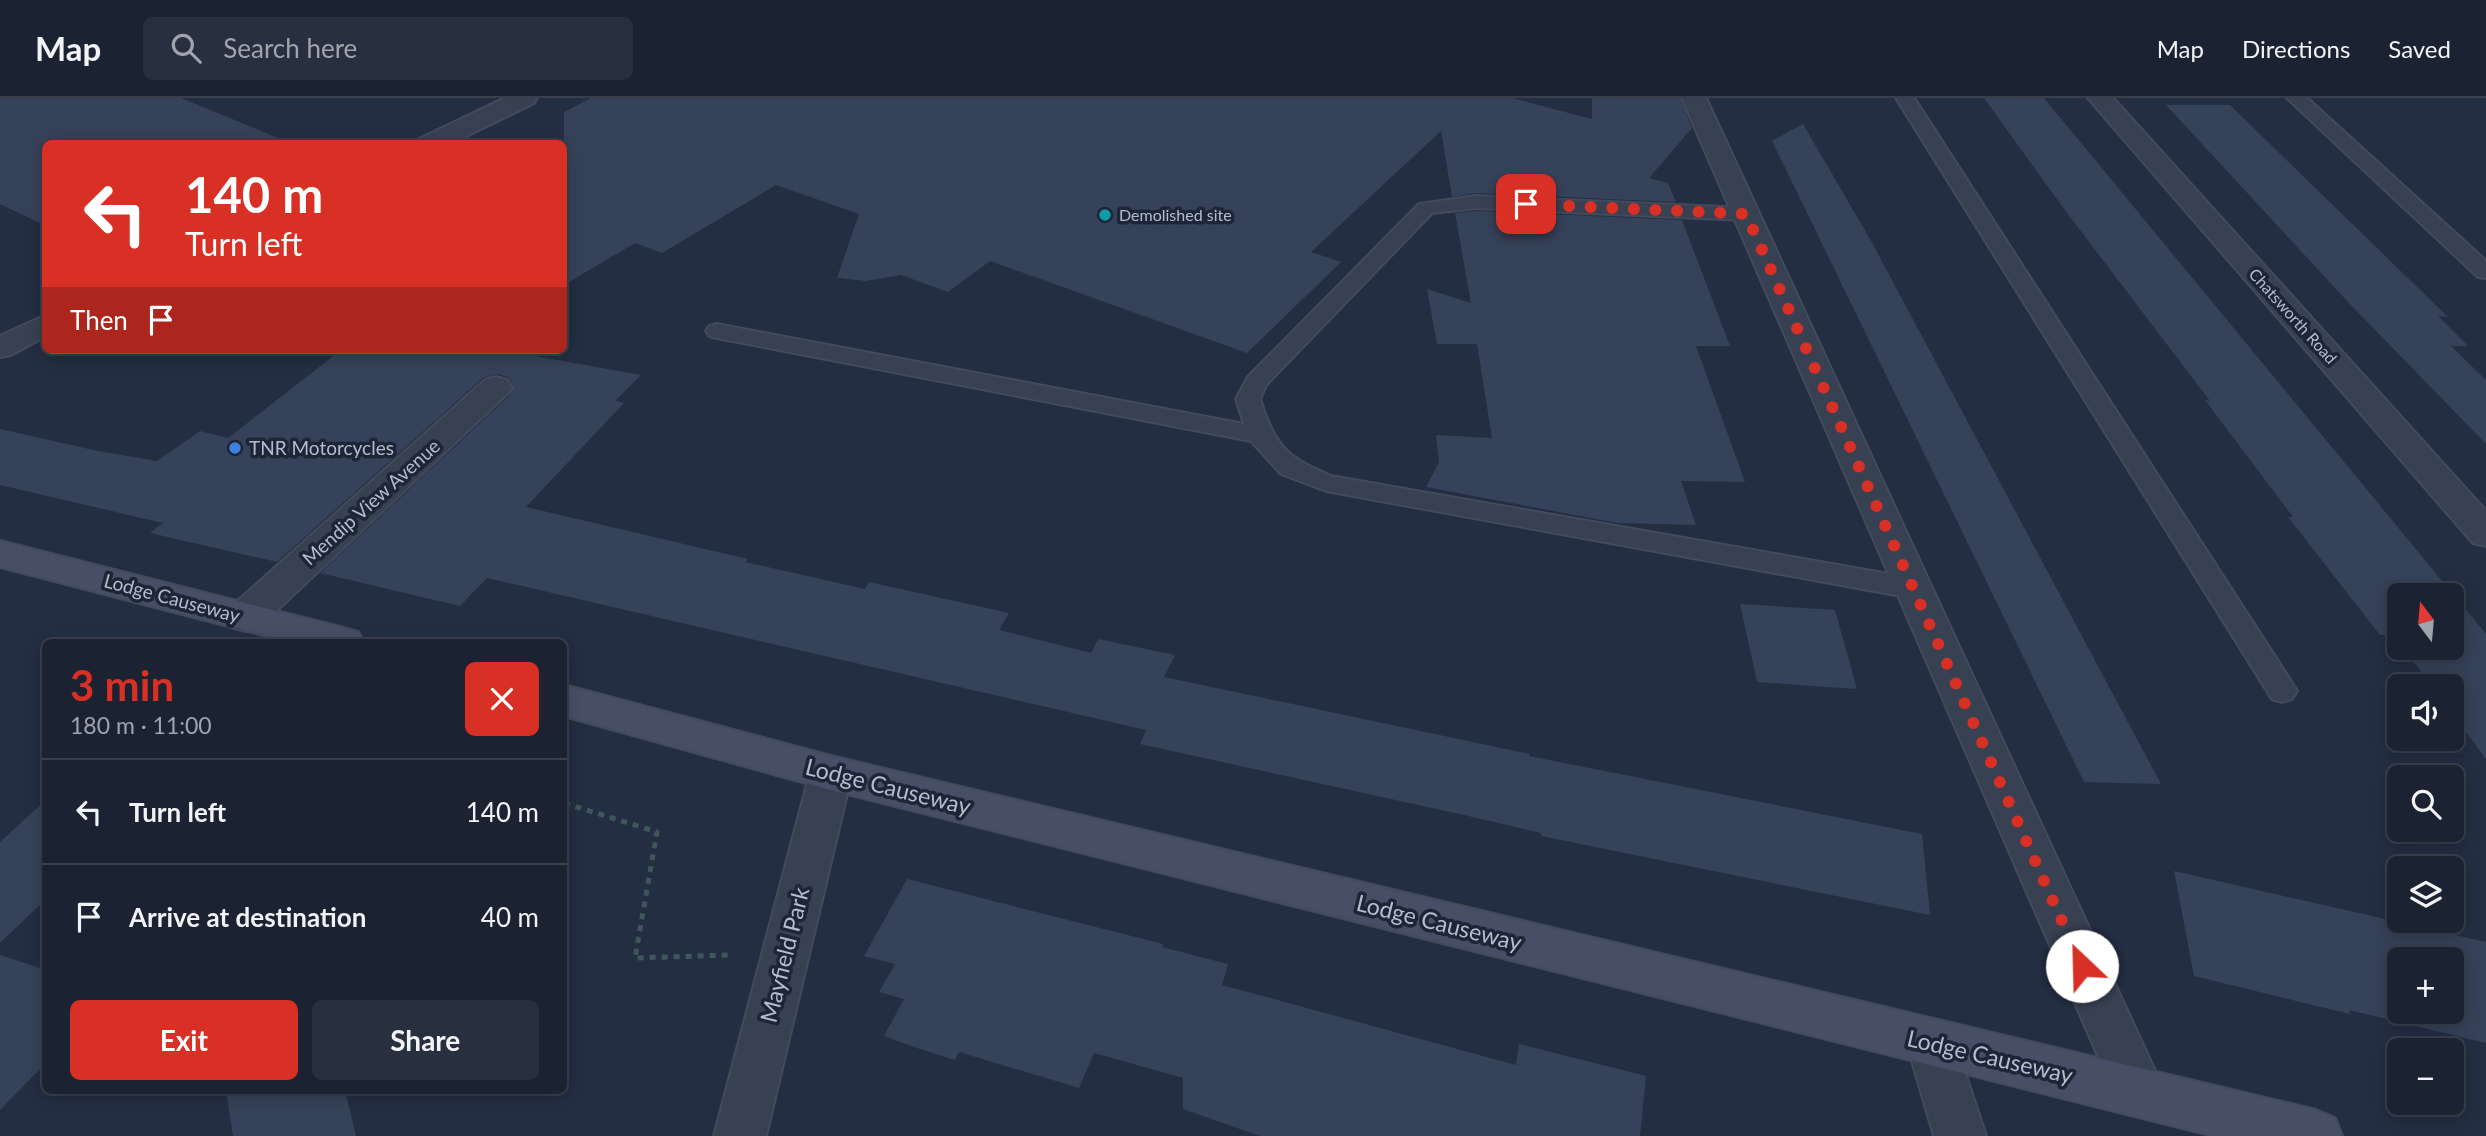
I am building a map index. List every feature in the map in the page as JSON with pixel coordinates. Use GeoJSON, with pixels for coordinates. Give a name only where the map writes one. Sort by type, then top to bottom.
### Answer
{"type":"FeatureCollection","features":[{"type":"Feature","properties":{"kind":"main road","name":"Lodge Causeway"},"geometry":{"type":"LineString","coordinates":[[0,554],[332,639]]}},
{"type":"Feature","properties":{"kind":"main road","name":"Lodge Causeway"},"geometry":{"type":"LineString","coordinates":[[567,702],[831,773],[2316,1136]]}},
{"type":"Feature","properties":{"kind":"street"},"geometry":{"type":"LineString","coordinates":[[436,140],[525,98]]}},
{"type":"Feature","properties":{"kind":"street"},"geometry":{"type":"LineString","coordinates":[[1694,98],[2139,1092]]}},
{"type":"Feature","properties":{"kind":"street","name":"Chatsworth Road"},"geometry":{"type":"LineString","coordinates":[[2100,98],[2486,534]]}},
{"type":"Feature","properties":{"kind":"street"},"geometry":{"type":"LineString","coordinates":[[0,348],[42,326]]}},
{"type":"Feature","properties":{"kind":"street","name":"Mendip View Avenue"},"geometry":{"type":"LineString","coordinates":[[245,617],[496,387]]}},
{"type":"Feature","properties":{"kind":"street","name":"Mayfield Park"},"geometry":{"type":"LineString","coordinates":[[740,1136],[831,773]]}},
{"type":"Feature","properties":{"kind":"street"},"geometry":{"type":"LineString","coordinates":[[1932,1044],[1960,1136]]}},
{"type":"Feature","properties":{"kind":"lane"},"geometry":{"type":"LineString","coordinates":[[1905,98],[2282,691]]}},
{"type":"Feature","properties":{"kind":"lane"},"geometry":{"type":"LineString","coordinates":[[2297,98],[2486,272]]}},
{"type":"Feature","properties":{"kind":"lane"},"geometry":{"type":"LineString","coordinates":[[1746,214],[1476,202],[1426,208],[1256,382],[1248,399],[1259,435],[1290,468],[1326,483],[1912,588]]}},
{"type":"Feature","properties":{"kind":"lane"},"geometry":{"type":"LineString","coordinates":[[717,331],[1259,435]]}},
{"type":"Feature","properties":{"kind":"path"},"geometry":{"type":"LineString","coordinates":[[567,804],[657,832],[635,958],[785,953]]}},
{"type":"Feature","properties":{"kind":"building"},"geometry":{"type":"Polygon","coordinates":[[[0,98],[181,98],[283,140],[42,140],[42,224],[0,204],[0,98]]]}},
{"type":"Feature","properties":{"kind":"building","name":"Demolished site"},"geometry":{"type":"Polygon","coordinates":[[[591,98],[1512,98],[1592,119],[1592,98],[1680,98],[1692,128],[1649,178],[1668,183],[1676,202],[1476,193],[1452,197],[1441,131],[1311,252],[1341,262],[1247,353],[990,261],[948,292],[901,275],[866,281],[837,278],[859,214],[776,185],[662,253],[635,243],[567,283],[567,140],[564,140],[564,112],[591,98]]]}},
{"type":"Feature","properties":{"kind":"building"},"geometry":{"type":"Polygon","coordinates":[[[1984,98],[2044,98],[2444,583],[2387,583],[2387,635],[2380,635],[2288,517],[2293,517],[2205,400],[2210,401],[2064,209],[1984,98]]]}},
{"type":"Feature","properties":{"kind":"building"},"geometry":{"type":"Polygon","coordinates":[[[2166,105],[2230,105],[2448,317],[2438,316],[2468,346],[2451,346],[2486,380],[2486,444],[2347,301],[2166,105]]]}},
{"type":"Feature","properties":{"kind":"building"},"geometry":{"type":"Polygon","coordinates":[[[1803,124],[1870,239],[2161,784],[2084,782],[1772,141],[1803,124]]]}},
{"type":"Feature","properties":{"kind":"building"},"geometry":{"type":"Polygon","coordinates":[[[1476,211],[1682,220],[1730,346],[1696,346],[1745,482],[1681,481],[1696,525],[1617,523],[1426,487],[1439,462],[1436,435],[1492,438],[1477,344],[1437,344],[1427,289],[1471,303],[1455,213],[1476,211]]]}},
{"type":"Feature","properties":{"kind":"building"},"geometry":{"type":"Polygon","coordinates":[[[336,354],[523,354],[641,375],[615,401],[624,403],[526,507],[865,589],[869,582],[1009,613],[999,630],[1091,653],[1098,639],[1175,655],[1164,677],[1530,754],[1529,756],[1922,834],[1930,915],[1541,836],[1541,833],[1464,815],[1140,744],[1146,730],[487,578],[460,606],[320,573],[509,396],[514,385],[508,377],[497,374],[483,378],[277,562],[150,533],[163,523],[0,485],[0,429],[157,461],[200,431],[228,438],[336,354]]]}},
{"type":"Feature","properties":{"kind":"building"},"geometry":{"type":"Polygon","coordinates":[[[1740,604],[1835,610],[1857,689],[1757,682],[1740,604]]]}},
{"type":"Feature","properties":{"kind":"building"},"geometry":{"type":"Polygon","coordinates":[[[2464,607],[2486,634],[2486,759],[2464,729],[2464,674],[2423,674],[2412,660],[2464,660],[2464,607]]]}},
{"type":"Feature","properties":{"kind":"building"},"geometry":{"type":"Polygon","coordinates":[[[42,804],[42,903],[0,943],[0,842],[42,804]]]}},
{"type":"Feature","properties":{"kind":"building"},"geometry":{"type":"Polygon","coordinates":[[[2174,871],[2387,919],[2387,933],[2446,933],[2486,942],[2486,1043],[2407,1024],[2464,1024],[2464,947],[2387,947],[2387,1019],[2349,1010],[2350,1014],[2194,976],[2174,871]]]}},
{"type":"Feature","properties":{"kind":"building"},"geometry":{"type":"Polygon","coordinates":[[[907,879],[1163,944],[1162,947],[1228,964],[1222,985],[1516,1065],[1519,1044],[1646,1076],[1640,1136],[1260,1136],[1183,1109],[1183,1078],[1094,1053],[1079,1088],[959,1052],[955,1060],[917,1048],[884,1036],[904,999],[879,992],[895,964],[864,956],[907,879]]]}},
{"type":"Feature","properties":{"kind":"building"},"geometry":{"type":"Polygon","coordinates":[[[0,955],[42,969],[42,1067],[0,1110],[0,955]]]}},
{"type":"Feature","properties":{"kind":"building"},"geometry":{"type":"Polygon","coordinates":[[[227,1094],[346,1094],[356,1136],[233,1136],[227,1094]]]}},
{"type":"Feature","properties":{"kind":"place","name":"Demolished site"},"geometry":{"type":"Point","coordinates":[1105,215]}},
{"type":"Feature","properties":{"kind":"place","name":"TNR Motorcycles"},"geometry":{"type":"Point","coordinates":[235,448]}},
{"type":"Feature","properties":{"kind":"route"},"geometry":{"type":"LineString","coordinates":[[1526,204],[1746,214],[2082,966]]}}]}
